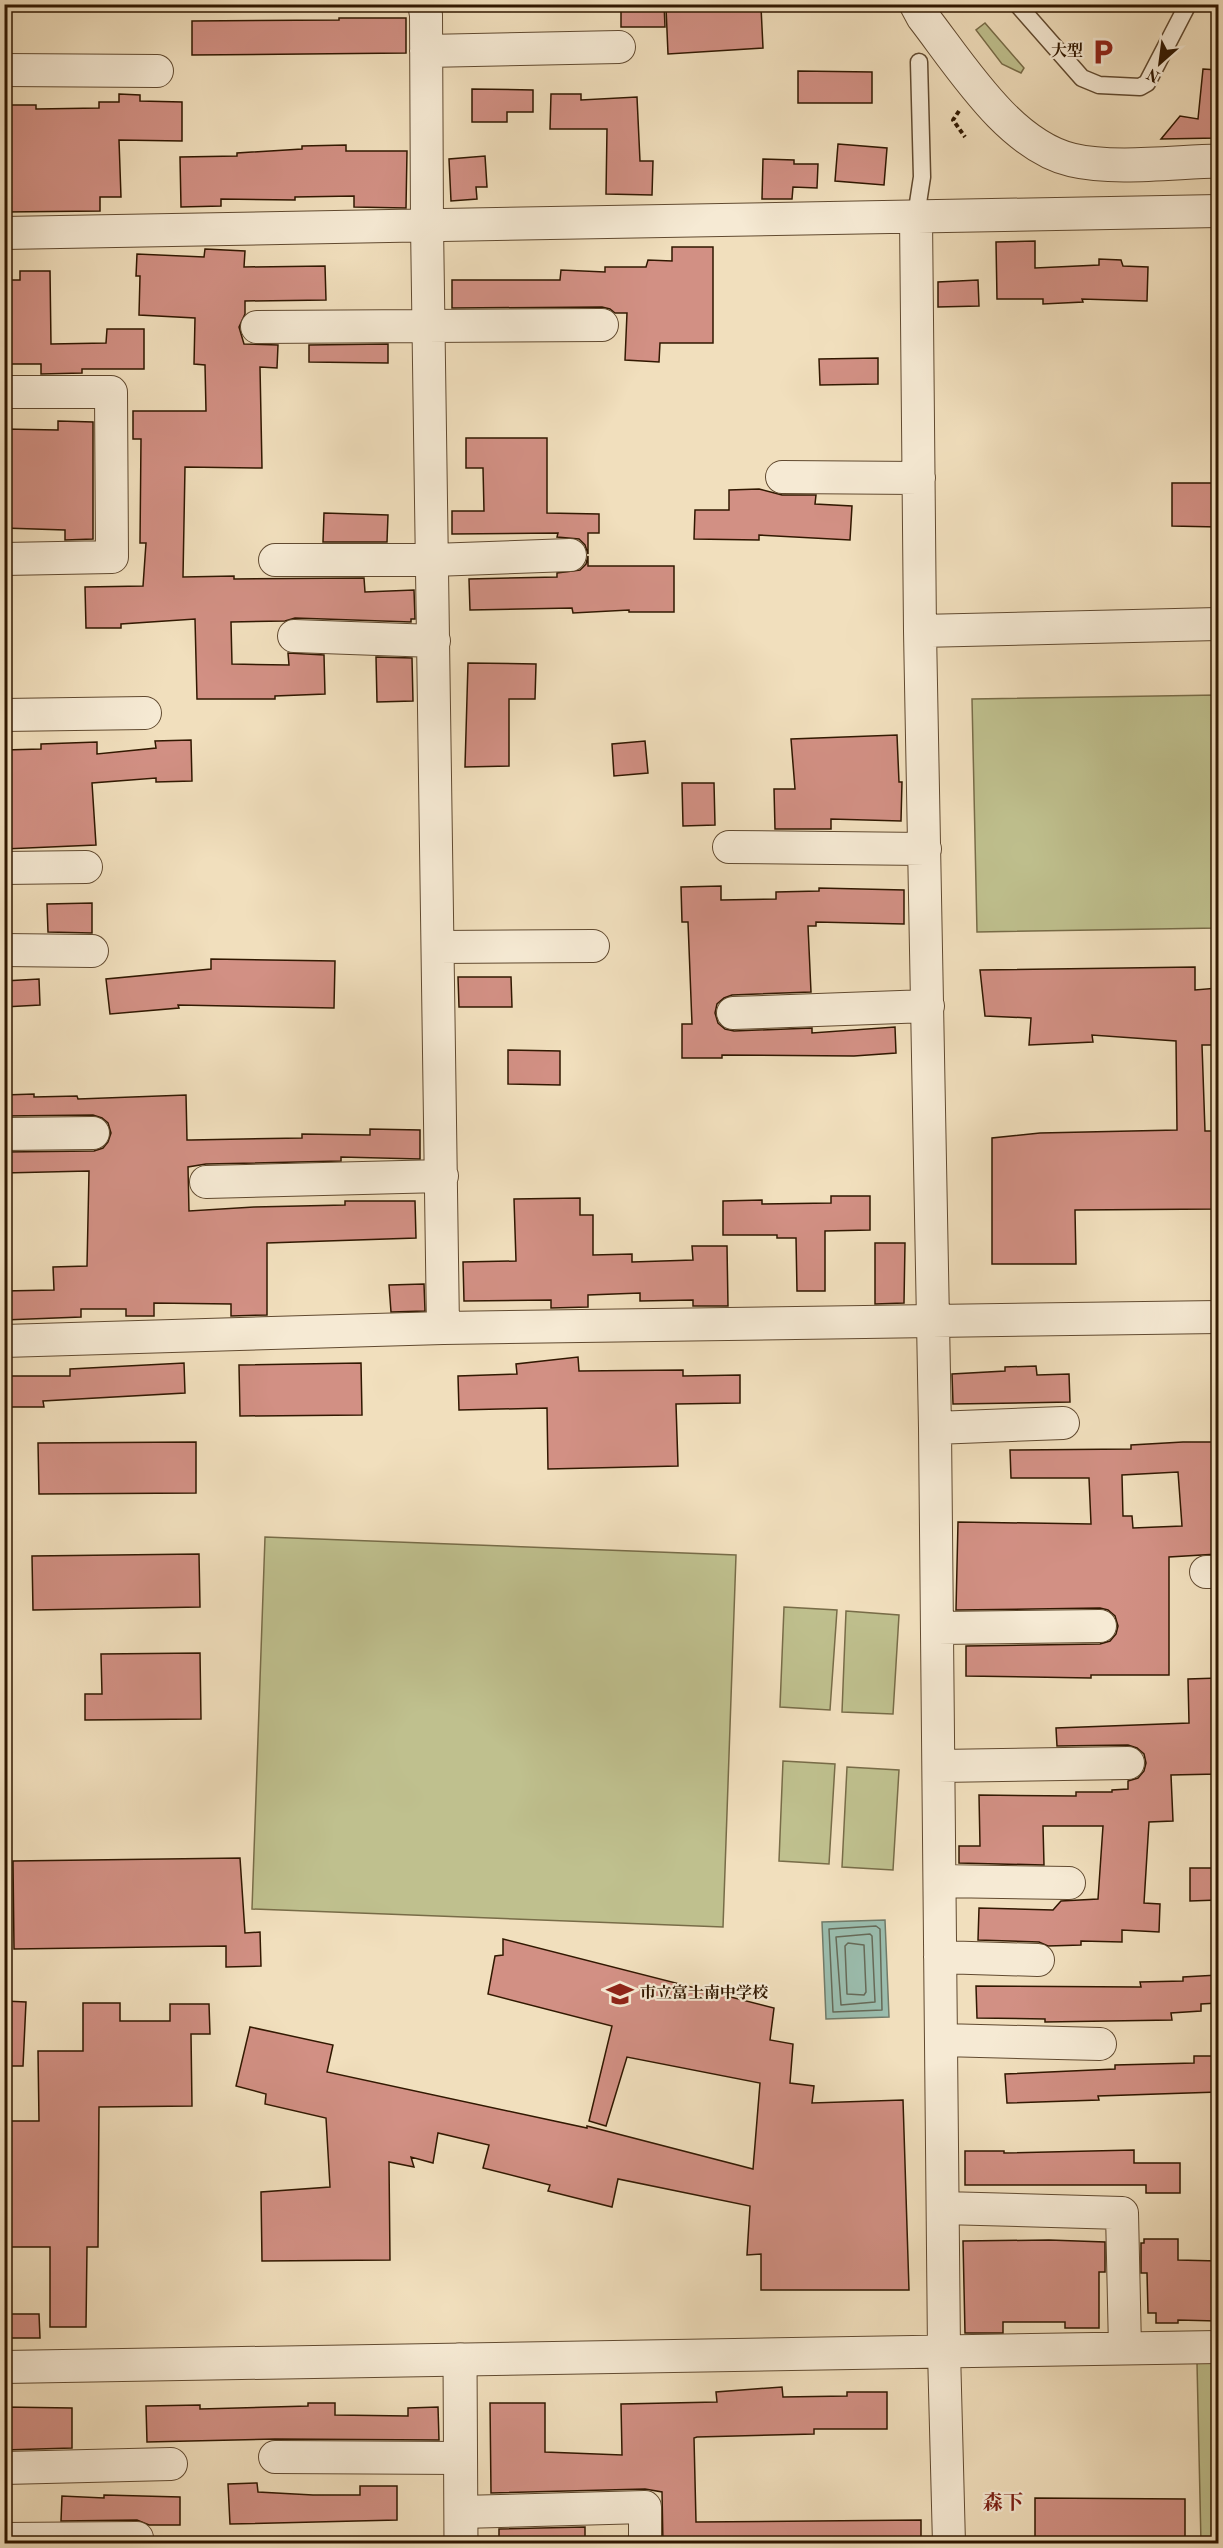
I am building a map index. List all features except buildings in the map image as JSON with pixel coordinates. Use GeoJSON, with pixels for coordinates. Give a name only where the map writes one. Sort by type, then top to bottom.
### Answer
{"type":"FeatureCollection","features":[{"type":"Feature","properties":{"kind":"street"},"geometry":{"type":"LineString","coordinates":[[424,4],[443,1328]]}},
{"type":"Feature","properties":{"kind":"street"},"geometry":{"type":"LineString","coordinates":[[915,9],[998,112],[1022,136],[1045,150],[1071,160],[1101,164],[1218,161]]}},
{"type":"Feature","properties":{"kind":"street"},"geometry":{"type":"LineString","coordinates":[[426,51],[619,47]]}},
{"type":"Feature","properties":{"kind":"street"},"geometry":{"type":"LineString","coordinates":[[4,70],[157,71]]}},
{"type":"Feature","properties":{"kind":"street"},"geometry":{"type":"LineString","coordinates":[[4,233],[1218,211]]}},
{"type":"Feature","properties":{"kind":"street"},"geometry":{"type":"LineString","coordinates":[[916,216],[920,631],[938,1628],[944,2351],[949,2544]]}},
{"type":"Feature","properties":{"kind":"street"},"geometry":{"type":"LineString","coordinates":[[257,327],[602,325]]}},
{"type":"Feature","properties":{"kind":"street"},"geometry":{"type":"LineString","coordinates":[[4,392],[111,392],[112,557],[4,559]]}},
{"type":"Feature","properties":{"kind":"street"},"geometry":{"type":"LineString","coordinates":[[782,477],[919,478]]}},
{"type":"Feature","properties":{"kind":"street"},"geometry":{"type":"LineString","coordinates":[[275,560],[433,560],[570,555]]}},
{"type":"Feature","properties":{"kind":"street"},"geometry":{"type":"LineString","coordinates":[[920,631],[1218,624]]}},
{"type":"Feature","properties":{"kind":"street"},"geometry":{"type":"LineString","coordinates":[[294,636],[434,641]]}},
{"type":"Feature","properties":{"kind":"street"},"geometry":{"type":"LineString","coordinates":[[4,715],[145,713]]}},
{"type":"Feature","properties":{"kind":"street"},"geometry":{"type":"LineString","coordinates":[[729,847],[925,849]]}},
{"type":"Feature","properties":{"kind":"street"},"geometry":{"type":"LineString","coordinates":[[4,868],[87,867]]}},
{"type":"Feature","properties":{"kind":"street"},"geometry":{"type":"LineString","coordinates":[[439,947],[592,946]]}},
{"type":"Feature","properties":{"kind":"street"},"geometry":{"type":"LineString","coordinates":[[4,950],[92,951]]}},
{"type":"Feature","properties":{"kind":"street"},"geometry":{"type":"LineString","coordinates":[[733,1013],[928,1006]]}},
{"type":"Feature","properties":{"kind":"street"},"geometry":{"type":"LineString","coordinates":[[4,1134],[93,1133]]}},
{"type":"Feature","properties":{"kind":"street"},"geometry":{"type":"LineString","coordinates":[[206,1182],[442,1176]]}},
{"type":"Feature","properties":{"kind":"street"},"geometry":{"type":"LineString","coordinates":[[4,1341],[443,1328],[1218,1317]]}},
{"type":"Feature","properties":{"kind":"street"},"geometry":{"type":"LineString","coordinates":[[935,1428],[1063,1423]]}},
{"type":"Feature","properties":{"kind":"street"},"geometry":{"type":"LineString","coordinates":[[938,1628],[1100,1626]]}},
{"type":"Feature","properties":{"kind":"street"},"geometry":{"type":"LineString","coordinates":[[939,1766],[1128,1762]]}},
{"type":"Feature","properties":{"kind":"street"},"geometry":{"type":"LineString","coordinates":[[940,1881],[1069,1883]]}},
{"type":"Feature","properties":{"kind":"street"},"geometry":{"type":"LineString","coordinates":[[940,1957],[1038,1960]]}},
{"type":"Feature","properties":{"kind":"street"},"geometry":{"type":"LineString","coordinates":[[942,2040],[1100,2044]]}},
{"type":"Feature","properties":{"kind":"street"},"geometry":{"type":"LineString","coordinates":[[943,2208],[1122,2213],[1125,2348]]}},
{"type":"Feature","properties":{"kind":"street"},"geometry":{"type":"LineString","coordinates":[[4,2367],[1218,2347]]}},
{"type":"Feature","properties":{"kind":"street"},"geometry":{"type":"LineString","coordinates":[[460,2360],[461,2544]]}},
{"type":"Feature","properties":{"kind":"street"},"geometry":{"type":"LineString","coordinates":[[275,2457],[460,2458]]}},
{"type":"Feature","properties":{"kind":"street"},"geometry":{"type":"LineString","coordinates":[[4,2468],[171,2464]]}},
{"type":"Feature","properties":{"kind":"street"},"geometry":{"type":"LineString","coordinates":[[461,2512],[645,2507],[645,2544]]}},
{"type":"Feature","properties":{"kind":"street"},"geometry":{"type":"LineString","coordinates":[[4,2539],[137,2538]]}},
{"type":"Feature","properties":{"kind":"lane"},"geometry":{"type":"LineString","coordinates":[[1017,4],[1083,78],[1099,85],[1140,87],[1147,83],[1188,4]]}},
{"type":"Feature","properties":{"kind":"lane"},"geometry":{"type":"LineString","coordinates":[[916,216],[922,177],[919,62]]}},
{"type":"Feature","properties":{"kind":"path"},"geometry":{"type":"LineString","coordinates":[[963,107],[952,120],[965,137]]}},
{"type":"Feature","properties":{"kind":"green space"},"geometry":{"type":"Polygon","coordinates":[[[985,23],[1024,68],[1021,73],[1002,64],[976,30],[985,23]]]}},
{"type":"Feature","properties":{"kind":"green space"},"geometry":{"type":"Polygon","coordinates":[[[1218,695],[1218,928],[977,932],[972,699],[1218,695]]]}},
{"type":"Feature","properties":{"kind":"green space"},"geometry":{"type":"Polygon","coordinates":[[[265,1537],[736,1555],[723,1927],[252,1909],[265,1537]]]}},
{"type":"Feature","properties":{"kind":"green space"},"geometry":{"type":"Polygon","coordinates":[[[784,1607],[837,1610],[830,1710],[780,1707],[784,1607]]]}},
{"type":"Feature","properties":{"kind":"green space"},"geometry":{"type":"Polygon","coordinates":[[[846,1611],[899,1615],[893,1714],[842,1712],[846,1611]]]}},
{"type":"Feature","properties":{"kind":"green space"},"geometry":{"type":"Polygon","coordinates":[[[783,1761],[835,1764],[829,1864],[779,1861],[783,1761]]]}},
{"type":"Feature","properties":{"kind":"green space"},"geometry":{"type":"Polygon","coordinates":[[[847,1767],[899,1770],[893,1870],[842,1867],[847,1767]]]}},
{"type":"Feature","properties":{"kind":"green space"},"geometry":{"type":"Polygon","coordinates":[[[1197,2363],[1218,2363],[1218,2543],[1201,2543],[1197,2363]]]}},
{"type":"Feature","properties":{"kind":"water"},"geometry":{"type":"Polygon","coordinates":[[[885,1920],[889,2017],[826,2019],[822,1922],[885,1920]]]}},
{"type":"Feature","properties":{"kind":"place","name":"大型"},"geometry":{"type":"Point","coordinates":[1103,52]}},
{"type":"Feature","properties":{"kind":"place","name":"市立富士南中学校"},"geometry":{"type":"Point","coordinates":[620,1994]}},
{"type":"Feature","properties":{"kind":"district","name":"森下"},"geometry":{"type":"Point","coordinates":[1003,2504]}}]}
